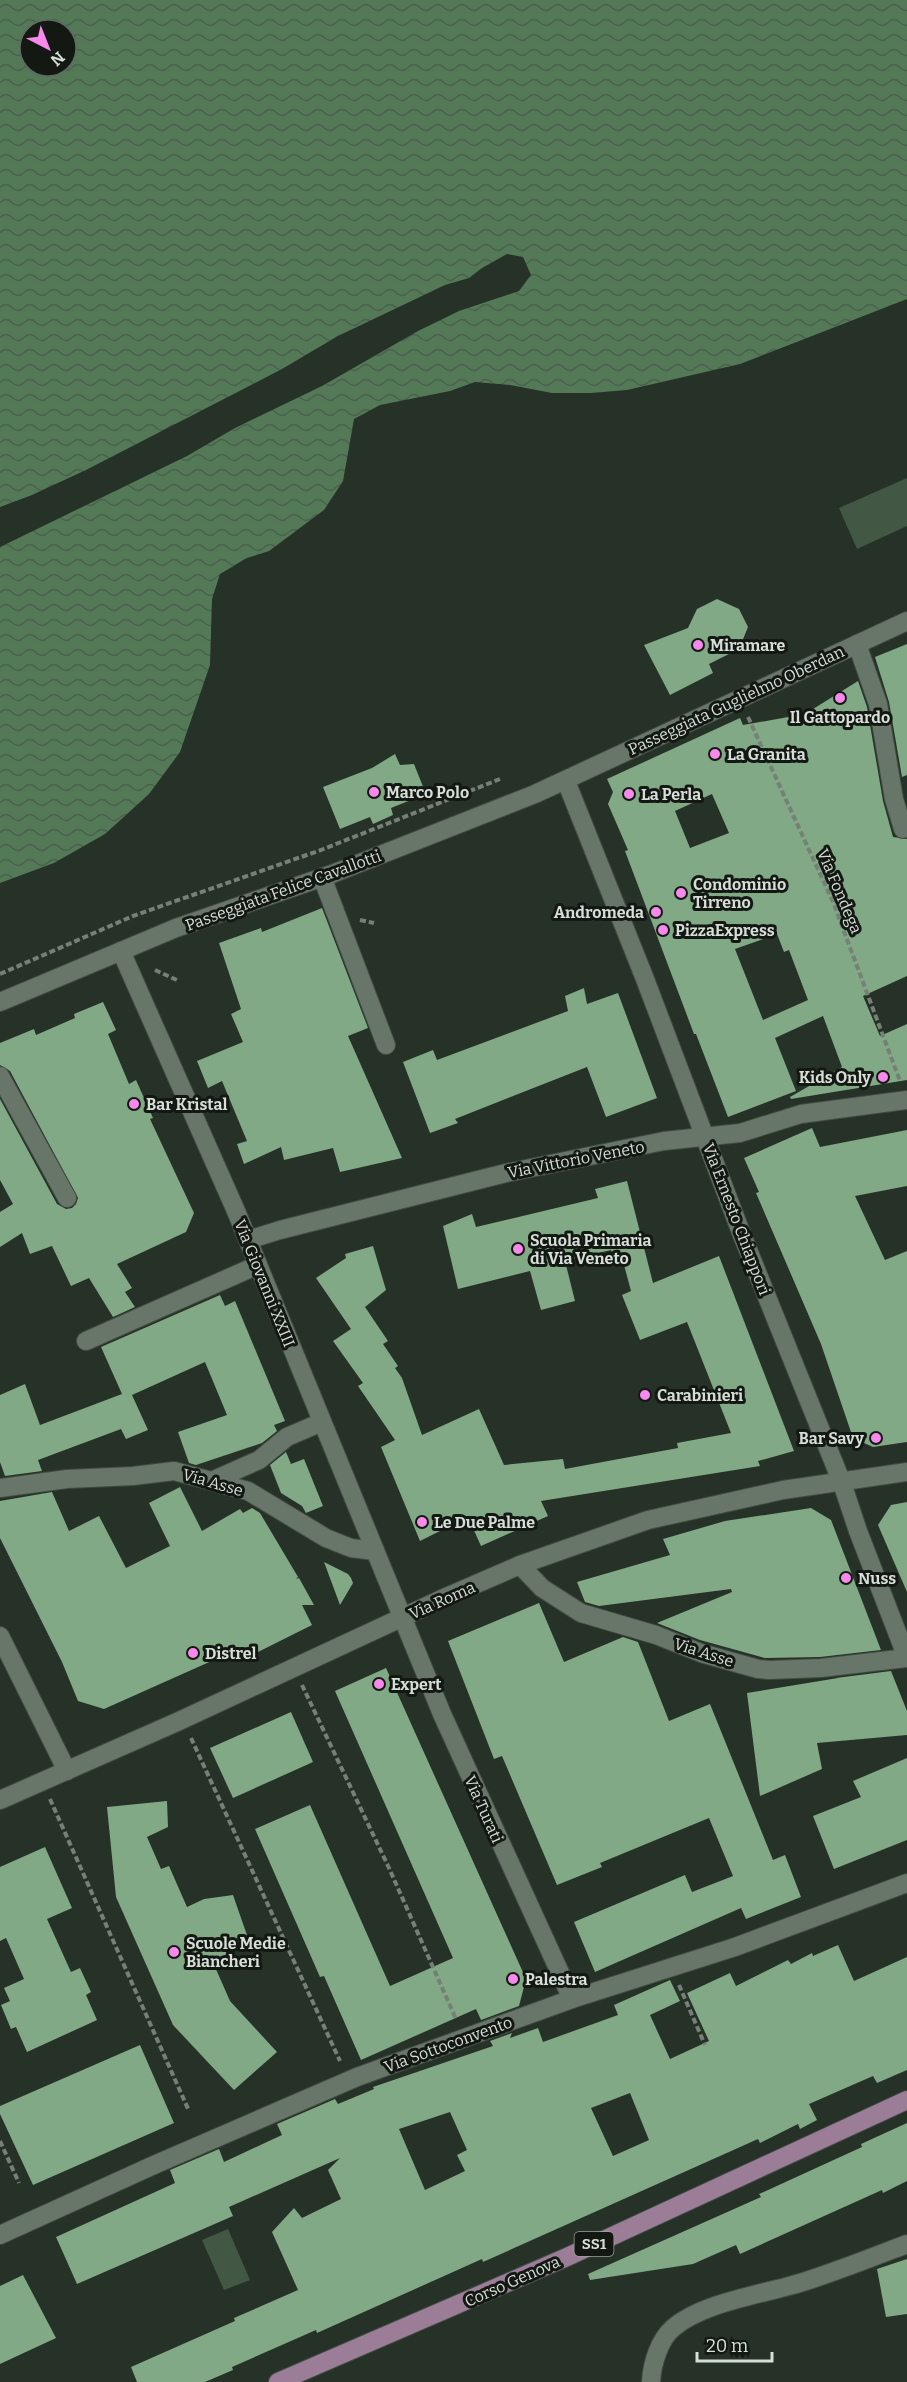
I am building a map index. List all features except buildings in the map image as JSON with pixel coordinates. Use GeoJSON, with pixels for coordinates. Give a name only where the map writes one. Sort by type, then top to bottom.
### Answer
{"type":"FeatureCollection","features":[{"type":"Feature","properties":{"kind":"main road","name":"Corso Genova"},"geometry":{"type":"LineString","coordinates":[[278,2382],[567,2257],[907,2100]]}},
{"type":"Feature","properties":{"kind":"street","name":"Passeggiata Guglielmo Oberdan"},"geometry":{"type":"LineString","coordinates":[[566,781],[738,698],[907,621]]}},
{"type":"Feature","properties":{"kind":"street"},"geometry":{"type":"LineString","coordinates":[[857,644],[878,704],[894,799],[903,829]]}},
{"type":"Feature","properties":{"kind":"street","name":"Passeggiata Felice Cavallotti"},"geometry":{"type":"LineString","coordinates":[[0,1002],[176,928],[322,877],[566,781]]}},
{"type":"Feature","properties":{"kind":"street","name":"Via Ernesto Chiappori"},"geometry":{"type":"LineString","coordinates":[[566,781],[906,1651]]}},
{"type":"Feature","properties":{"kind":"street"},"geometry":{"type":"LineString","coordinates":[[322,877],[386,1045]]}},
{"type":"Feature","properties":{"kind":"street","name":"Via Giovanni XXIII"},"geometry":{"type":"LineString","coordinates":[[121,951],[248,1240],[402,1618]]}},
{"type":"Feature","properties":{"kind":"street"},"geometry":{"type":"LineString","coordinates":[[0,1076],[67,1198]]}},
{"type":"Feature","properties":{"kind":"street","name":"Via Vittorio Veneto"},"geometry":{"type":"LineString","coordinates":[[248,1240],[506,1173],[664,1142],[740,1133],[801,1114],[906,1100]]}},
{"type":"Feature","properties":{"kind":"street"},"geometry":{"type":"LineString","coordinates":[[86,1341],[258,1265]]}},
{"type":"Feature","properties":{"kind":"street"},"geometry":{"type":"LineString","coordinates":[[214,1480],[259,1460],[287,1437],[322,1422]]}},
{"type":"Feature","properties":{"kind":"street","name":"Via Asse"},"geometry":{"type":"LineString","coordinates":[[0,1488],[67,1479],[133,1476],[174,1471],[248,1491],[326,1538],[351,1548],[375,1551]]}},
{"type":"Feature","properties":{"kind":"street","name":"Via Roma"},"geometry":{"type":"LineString","coordinates":[[0,1800],[520,1565],[648,1520],[787,1489],[907,1472]]}},
{"type":"Feature","properties":{"kind":"street","name":"Via Asse"},"geometry":{"type":"LineString","coordinates":[[520,1565],[542,1588],[581,1613],[656,1635],[701,1653],[758,1669],[821,1668],[906,1651]]}},
{"type":"Feature","properties":{"kind":"street","name":"Via Turati"},"geometry":{"type":"LineString","coordinates":[[402,1618],[471,1782],[572,1999]]}},
{"type":"Feature","properties":{"kind":"street"},"geometry":{"type":"LineString","coordinates":[[0,1636],[66,1771]]}},
{"type":"Feature","properties":{"kind":"street","name":"Via Sottoconvento"},"geometry":{"type":"LineString","coordinates":[[0,2235],[349,2080],[572,1999],[672,1968],[805,1922],[907,1883]]}},
{"type":"Feature","properties":{"kind":"street"},"geometry":{"type":"LineString","coordinates":[[651,2382],[655,2361],[664,2338],[670,2330],[693,2314],[803,2282],[907,2244]]}},
{"type":"Feature","properties":{"kind":"path","name":"Via Fondega"},"geometry":{"type":"LineString","coordinates":[[738,698],[759,738],[833,902],[886,1040],[906,1100]]}},
{"type":"Feature","properties":{"kind":"path"},"geometry":{"type":"LineString","coordinates":[[0,974],[133,916],[321,850],[500,779]]}},
{"type":"Feature","properties":{"kind":"path"},"geometry":{"type":"LineString","coordinates":[[155,970],[179,981]]}},
{"type":"Feature","properties":{"kind":"path"},"geometry":{"type":"LineString","coordinates":[[294,1667],[389,1868],[465,2038]]}},
{"type":"Feature","properties":{"kind":"path"},"geometry":{"type":"LineString","coordinates":[[183,1719],[349,2080]]}},
{"type":"Feature","properties":{"kind":"path"},"geometry":{"type":"LineString","coordinates":[[43,1782],[189,2111]]}},
{"type":"Feature","properties":{"kind":"path"},"geometry":{"type":"LineString","coordinates":[[672,1968],[705,2045]]}},
{"type":"Feature","properties":{"kind":"path"},"geometry":{"type":"LineString","coordinates":[[0,2141],[19,2183]]}},
{"type":"Feature","properties":{"kind":"shaded area"},"geometry":{"type":"Polygon","coordinates":[[[907,478],[907,526],[857,549],[839,508],[907,478]]]}},
{"type":"Feature","properties":{"kind":"shaded area"},"geometry":{"type":"Polygon","coordinates":[[[228,2229],[250,2280],[224,2290],[202,2240],[228,2229]]]}},
{"type":"Feature","properties":{"kind":"water"},"geometry":{"type":"Polygon","coordinates":[[[0,0],[907,0],[907,299],[740,364],[627,390],[552,393],[510,385],[475,382],[450,391],[380,405],[354,419],[343,481],[324,510],[269,551],[247,558],[220,574],[212,599],[210,665],[180,752],[149,794],[105,834],[54,863],[0,883],[0,0]]]}},
{"type":"Feature","properties":{"kind":"pier"},"geometry":{"type":"Polygon","coordinates":[[[507,254],[523,257],[531,275],[519,291],[459,311],[418,331],[322,386],[235,428],[187,456],[0,547],[0,507],[86,470],[282,369],[338,336],[445,285],[469,278],[507,254]]]}},
{"type":"Feature","properties":{"kind":"place","name":"Miramare"},"geometry":{"type":"Point","coordinates":[698,645]}},
{"type":"Feature","properties":{"kind":"place","name":"Il Gattopardo"},"geometry":{"type":"Point","coordinates":[840,698]}},
{"type":"Feature","properties":{"kind":"place","name":"La Granita"},"geometry":{"type":"Point","coordinates":[715,754]}},
{"type":"Feature","properties":{"kind":"place","name":"Marco Polo"},"geometry":{"type":"Point","coordinates":[374,792]}},
{"type":"Feature","properties":{"kind":"place","name":"La Perla"},"geometry":{"type":"Point","coordinates":[629,794]}},
{"type":"Feature","properties":{"kind":"place","name":"Condominio Tirreno"},"geometry":{"type":"Point","coordinates":[681,893]}},
{"type":"Feature","properties":{"kind":"place","name":"Andromeda"},"geometry":{"type":"Point","coordinates":[656,912]}},
{"type":"Feature","properties":{"kind":"place","name":"PizzaExpress"},"geometry":{"type":"Point","coordinates":[663,930]}},
{"type":"Feature","properties":{"kind":"place","name":"Kids Only"},"geometry":{"type":"Point","coordinates":[883,1077]}},
{"type":"Feature","properties":{"kind":"place","name":"Bar Kristal"},"geometry":{"type":"Point","coordinates":[134,1104]}},
{"type":"Feature","properties":{"kind":"place","name":"Scuola Primaria di Via Veneto"},"geometry":{"type":"Point","coordinates":[518,1249]}},
{"type":"Feature","properties":{"kind":"place","name":"Carabinieri"},"geometry":{"type":"Point","coordinates":[645,1395]}},
{"type":"Feature","properties":{"kind":"place","name":"Bar Savy"},"geometry":{"type":"Point","coordinates":[876,1438]}},
{"type":"Feature","properties":{"kind":"place","name":"Le Due Palme"},"geometry":{"type":"Point","coordinates":[422,1522]}},
{"type":"Feature","properties":{"kind":"place","name":"Nuss"},"geometry":{"type":"Point","coordinates":[846,1578]}},
{"type":"Feature","properties":{"kind":"place","name":"Distrel"},"geometry":{"type":"Point","coordinates":[193,1653]}},
{"type":"Feature","properties":{"kind":"place","name":"Expert"},"geometry":{"type":"Point","coordinates":[379,1684]}},
{"type":"Feature","properties":{"kind":"place","name":"Scuole Medie Biancheri"},"geometry":{"type":"Point","coordinates":[174,1952]}},
{"type":"Feature","properties":{"kind":"place","name":"Palestra"},"geometry":{"type":"Point","coordinates":[513,1979]}}]}
